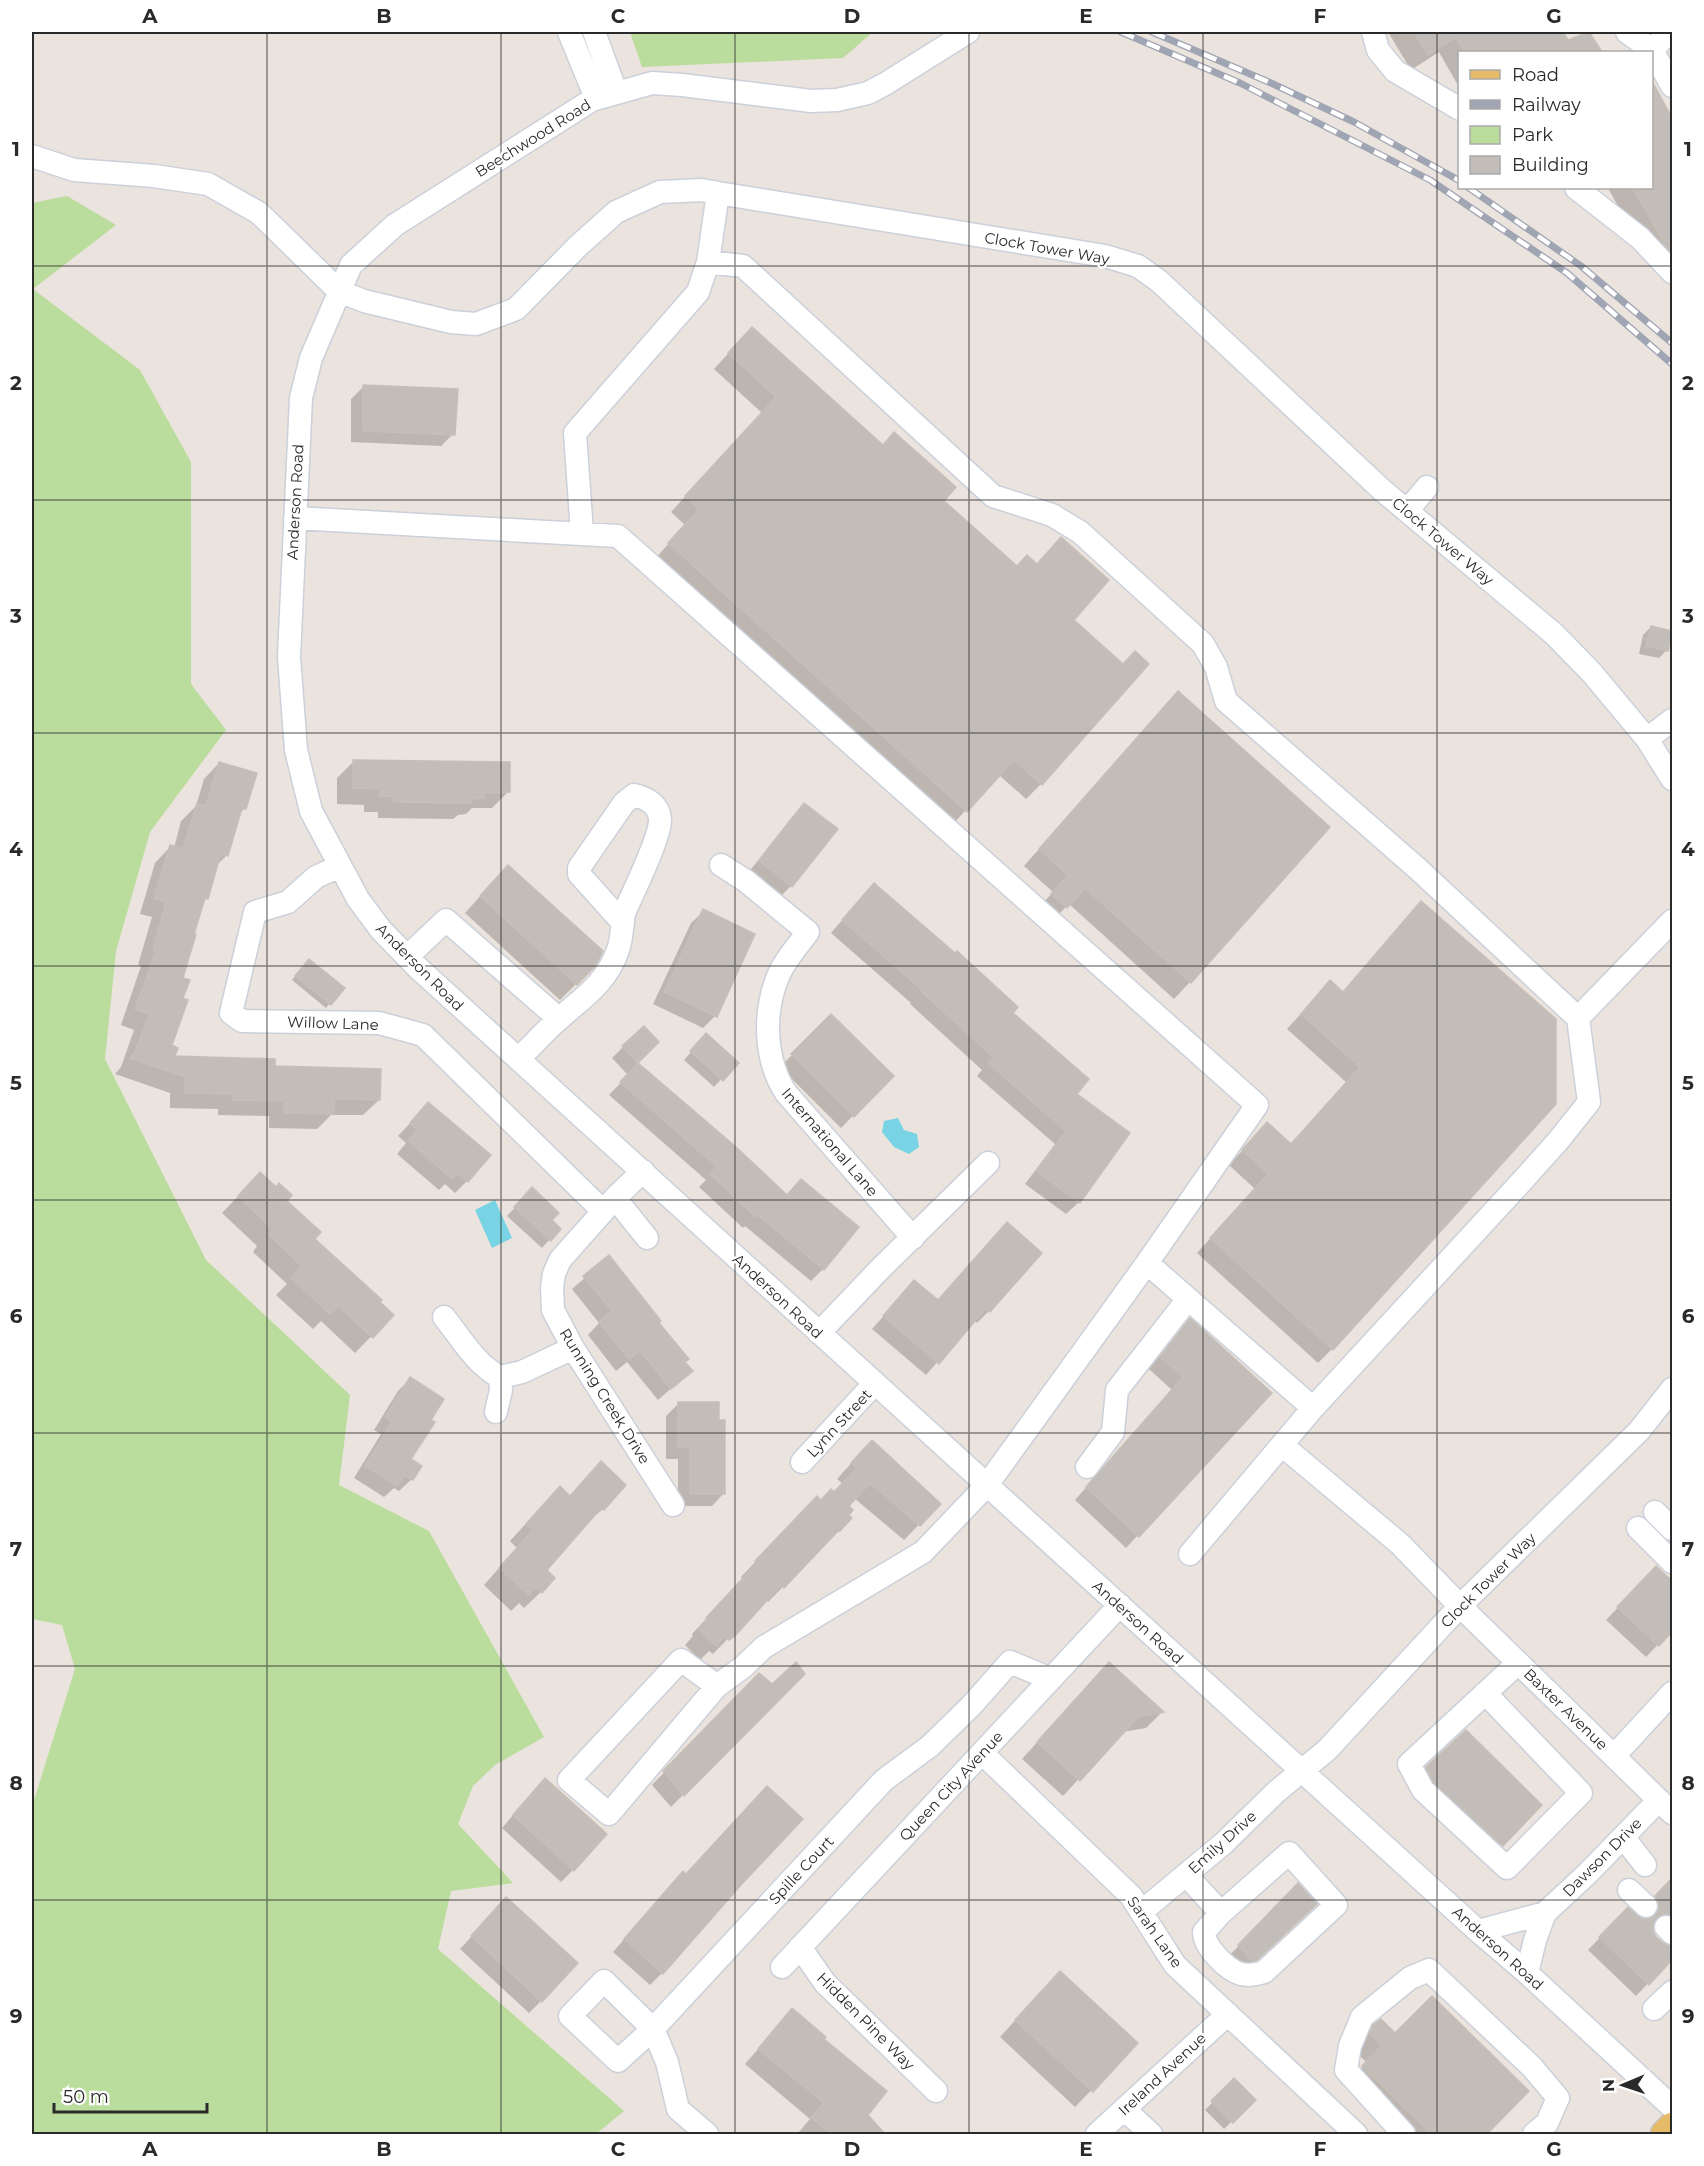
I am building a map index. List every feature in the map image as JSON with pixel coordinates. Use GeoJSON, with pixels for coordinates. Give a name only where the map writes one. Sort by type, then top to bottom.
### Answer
{"type":"FeatureCollection","features":[{"type":"Feature","properties":{"kind":"main road"},"geometry":{"type":"LineString","coordinates":[[1665,2134],[1672,2127]]}},
{"type":"Feature","properties":{"kind":"street"},"geometry":{"type":"LineString","coordinates":[[569,32],[606,95]]}},
{"type":"Feature","properties":{"kind":"street"},"geometry":{"type":"LineString","coordinates":[[594,32],[606,95]]}},
{"type":"Feature","properties":{"kind":"street","name":"Beechwood Road"},"geometry":{"type":"LineString","coordinates":[[339,291],[351,265],[395,225],[606,95],[652,83],[811,101],[837,100],[868,93],[968,32]]}},
{"type":"Feature","properties":{"kind":"street"},"geometry":{"type":"LineString","coordinates":[[1373,32],[1378,50],[1395,70],[1458,108]]}},
{"type":"Feature","properties":{"kind":"street"},"geometry":{"type":"LineString","coordinates":[[1627,32],[1652,50],[1669,32]]}},
{"type":"Feature","properties":{"kind":"street"},"geometry":{"type":"LineString","coordinates":[[1653,52],[1672,86]]}},
{"type":"Feature","properties":{"kind":"street"},"geometry":{"type":"LineString","coordinates":[[32,156],[74,170],[154,176],[208,184],[259,213],[339,291]]}},
{"type":"Feature","properties":{"kind":"street"},"geometry":{"type":"LineString","coordinates":[[1577,189],[1640,238],[1672,272]]}},
{"type":"Feature","properties":{"kind":"street","name":"Clock Tower Way"},"geometry":{"type":"LineString","coordinates":[[339,291],[364,301],[451,322],[476,324],[516,309],[578,246],[616,212],[660,192],[702,190],[1106,256],[1138,266],[1159,280],[1382,490],[1554,634],[1592,673],[1647,739],[1672,779]]}},
{"type":"Feature","properties":{"kind":"street"},"geometry":{"type":"LineString","coordinates":[[582,533],[575,433],[698,292],[708,262],[718,193]]}},
{"type":"Feature","properties":{"kind":"street"},"geometry":{"type":"LineString","coordinates":[[708,262],[743,266],[993,495],[1052,515],[1080,532],[1203,644],[1216,667],[1226,701],[1418,869],[1578,1018],[1589,1102],[1530,1172],[1313,1408],[1190,1554]]}},
{"type":"Feature","properties":{"kind":"street","name":"Anderson Road"},"geometry":{"type":"LineString","coordinates":[[339,291],[311,358],[301,398],[288,657],[296,750],[311,811],[358,899],[381,930],[407,957],[819,1334],[1527,1973],[1672,2107]]}},
{"type":"Feature","properties":{"kind":"street"},"geometry":{"type":"LineString","coordinates":[[1407,511],[1427,487]]}},
{"type":"Feature","properties":{"kind":"street"},"geometry":{"type":"LineString","coordinates":[[294,518],[618,536],[1257,1104],[1148,1263],[987,1485],[923,1552],[764,1647],[743,1667],[717,1686],[609,1814],[569,1780],[681,1660],[717,1686]]}},
{"type":"Feature","properties":{"kind":"street"},"geometry":{"type":"LineString","coordinates":[[1647,739],[1672,720]]}},
{"type":"Feature","properties":{"kind":"street"},"geometry":{"type":"LineString","coordinates":[[518,1059],[559,1019],[589,996],[605,976],[618,950],[624,914],[657,834],[660,819],[655,805],[634,795],[624,803],[579,868],[579,874],[622,923]]}},
{"type":"Feature","properties":{"kind":"street","name":"International Lane"},"geometry":{"type":"LineString","coordinates":[[722,865],[746,881],[808,933],[785,963],[776,980],[769,1018],[768,1041],[777,1079],[786,1093],[913,1239]]}},
{"type":"Feature","properties":{"kind":"street","name":"Willow Lane"},"geometry":{"type":"LineString","coordinates":[[340,866],[316,877],[288,902],[255,912],[231,1013],[242,1021],[379,1023],[423,1035],[609,1205]]}},
{"type":"Feature","properties":{"kind":"street"},"geometry":{"type":"LineString","coordinates":[[407,957],[446,920],[559,1019]]}},
{"type":"Feature","properties":{"kind":"street"},"geometry":{"type":"LineString","coordinates":[[1578,1018],[1672,921]]}},
{"type":"Feature","properties":{"kind":"street"},"geometry":{"type":"LineString","coordinates":[[819,1334],[882,1267],[988,1164]]}},
{"type":"Feature","properties":{"kind":"street","name":"Running Creek Drive"},"geometry":{"type":"LineString","coordinates":[[643,1171],[560,1260],[554,1274],[552,1288],[553,1310],[573,1348],[673,1505]]}},
{"type":"Feature","properties":{"kind":"street"},"geometry":{"type":"LineString","coordinates":[[609,1205],[647,1238]]}},
{"type":"Feature","properties":{"kind":"street"},"geometry":{"type":"LineString","coordinates":[[1148,1263],[1313,1408]]}},
{"type":"Feature","properties":{"kind":"street"},"geometry":{"type":"LineString","coordinates":[[1087,1467],[1113,1432],[1117,1390],[1188,1299]]}},
{"type":"Feature","properties":{"kind":"street"},"geometry":{"type":"LineString","coordinates":[[444,1317],[481,1364],[500,1377],[522,1372],[573,1348]]}},
{"type":"Feature","properties":{"kind":"street"},"geometry":{"type":"LineString","coordinates":[[496,1412],[501,1390],[500,1377]]}},
{"type":"Feature","properties":{"kind":"street","name":"Lynn Street"},"geometry":{"type":"LineString","coordinates":[[802,1462],[875,1383]]}},
{"type":"Feature","properties":{"kind":"street","name":"Clock Tower Way"},"geometry":{"type":"LineString","coordinates":[[1303,1772],[1327,1750],[1460,1606],[1639,1431],[1672,1389]]}},
{"type":"Feature","properties":{"kind":"street","name":"Baxter Avenue"},"geometry":{"type":"LineString","coordinates":[[1283,1446],[1400,1544],[1460,1606],[1666,1806]]}},
{"type":"Feature","properties":{"kind":"street"},"geometry":{"type":"LineString","coordinates":[[1655,1512],[1672,1529]]}},
{"type":"Feature","properties":{"kind":"street"},"geometry":{"type":"LineString","coordinates":[[1638,1528],[1672,1562]]}},
{"type":"Feature","properties":{"kind":"street","name":"Queen City Avenue"},"geometry":{"type":"LineString","coordinates":[[782,1967],[1120,1605]]}},
{"type":"Feature","properties":{"kind":"street","name":"Spille Court"},"geometry":{"type":"LineString","coordinates":[[707,2134],[678,2109],[667,2062],[653,2029],[884,1780],[930,1746],[971,1706],[1010,1662],[1051,1679]]}},
{"type":"Feature","properties":{"kind":"street"},"geometry":{"type":"LineString","coordinates":[[1485,1693],[1581,1793],[1507,1868],[1423,1790],[1409,1764],[1485,1693],[1518,1663]]}},
{"type":"Feature","properties":{"kind":"street"},"geometry":{"type":"LineString","coordinates":[[1614,1756],[1672,1693]]}},
{"type":"Feature","properties":{"kind":"street","name":"Sarah Lane"},"geometry":{"type":"LineString","coordinates":[[982,1753],[1131,1896],[1175,1965],[1356,2134]]}},
{"type":"Feature","properties":{"kind":"street","name":"Emily Drive"},"geometry":{"type":"LineString","coordinates":[[1141,1912],[1224,1843],[1276,1792],[1303,1772]]}},
{"type":"Feature","properties":{"kind":"street","name":"Dawson Drive"},"geometry":{"type":"LineString","coordinates":[[1527,1973],[1535,1940],[1545,1913],[1623,1837],[1666,1806]]}},
{"type":"Feature","properties":{"kind":"street"},"geometry":{"type":"LineString","coordinates":[[1623,1837],[1645,1865]]}},
{"type":"Feature","properties":{"kind":"street"},"geometry":{"type":"LineString","coordinates":[[1289,1853],[1336,1905],[1264,1972],[1250,1975],[1231,1970],[1206,1944],[1204,1932],[1221,1912],[1289,1853]]}},
{"type":"Feature","properties":{"kind":"street"},"geometry":{"type":"LineString","coordinates":[[1186,1875],[1221,1912]]}},
{"type":"Feature","properties":{"kind":"street"},"geometry":{"type":"LineString","coordinates":[[1629,1890],[1646,1906]]}},
{"type":"Feature","properties":{"kind":"street","name":"Dawson Drive"},"geometry":{"type":"LineString","coordinates":[[1478,1931],[1545,1913]]}},
{"type":"Feature","properties":{"kind":"street","name":"Hidden Pine Way"},"geometry":{"type":"LineString","coordinates":[[800,1947],[825,1983],[936,2091]]}},
{"type":"Feature","properties":{"kind":"street"},"geometry":{"type":"LineString","coordinates":[[1404,2134],[1346,2070],[1350,2046],[1362,2017],[1410,1978],[1429,1971],[1532,2067],[1558,2098],[1547,2123],[1534,2134]]}},
{"type":"Feature","properties":{"kind":"street"},"geometry":{"type":"LineString","coordinates":[[1654,2009],[1672,1992]]}},
{"type":"Feature","properties":{"kind":"street","name":"Ireland Avenue"},"geometry":{"type":"LineString","coordinates":[[1097,2134],[1228,2014]]}},
{"type":"Feature","properties":{"kind":"street"},"geometry":{"type":"LineString","coordinates":[[1124,2109],[1151,2134]]}},
{"type":"Feature","properties":{"kind":"green space"},"geometry":{"type":"Polygon","coordinates":[[[630,32],[873,32],[843,58],[642,67],[630,32]]]}},
{"type":"Feature","properties":{"kind":"green space"},"geometry":{"type":"Polygon","coordinates":[[[67,196],[116,225],[33,289],[140,370],[191,462],[191,684],[226,730],[150,832],[116,951],[105,1059],[206,1260],[350,1395],[339,1485],[429,1531],[544,1737],[495,1765],[473,1786],[458,1824],[513,1883],[451,1891],[438,1949],[624,2111],[596,2134],[32,2134],[32,1801],[75,1669],[62,1625],[32,1619],[32,203],[67,196]]]}},
{"type":"Feature","properties":{"kind":"water"},"geometry":{"type":"Polygon","coordinates":[[[898,1118],[904,1130],[917,1134],[919,1147],[909,1154],[894,1147],[882,1132],[884,1121],[898,1118]]]}},
{"type":"Feature","properties":{"kind":"water"},"geometry":{"type":"Polygon","coordinates":[[[495,1200],[512,1238],[492,1248],[475,1210],[495,1200]]]}},
{"type":"Feature","properties":{"kind":"building"},"geometry":{"type":"Polygon","coordinates":[[[1414,32],[1563,32],[1568,40],[1589,32],[1601,51],[1464,51],[1456,37],[1428,55],[1414,32]]]}},
{"type":"Feature","properties":{"kind":"building"},"geometry":{"type":"Polygon","coordinates":[[[1653,83],[1672,118],[1672,253],[1665,245],[1634,189],[1653,189],[1653,83]]]}},
{"type":"Feature","properties":{"kind":"building"},"geometry":{"type":"Polygon","coordinates":[[[752,327],[883,445],[894,432],[956,487],[944,501],[1017,566],[1027,555],[1037,564],[1061,537],[1109,580],[1074,620],[1123,664],[1135,651],[1149,664],[1042,785],[1014,760],[967,812],[668,543],[699,509],[685,496],[776,397],[728,353],[752,327]]]}},
{"type":"Feature","properties":{"kind":"building"},"geometry":{"type":"Polygon","coordinates":[[[363,385],[458,389],[455,435],[363,431],[363,385]]]}},
{"type":"Feature","properties":{"kind":"building"},"geometry":{"type":"Polygon","coordinates":[[[1651,626],[1672,631],[1668,651],[1646,646],[1651,626]]]}},
{"type":"Feature","properties":{"kind":"building"},"geometry":{"type":"Polygon","coordinates":[[[1178,691],[1330,827],[1191,983],[1085,888],[1067,908],[1051,894],[1068,875],[1039,849],[1178,691]]]}},
{"type":"Feature","properties":{"kind":"building"},"geometry":{"type":"Polygon","coordinates":[[[353,760],[510,762],[510,792],[484,793],[484,798],[471,799],[471,803],[394,802],[394,796],[380,796],[380,789],[353,788],[353,760]]]}},
{"type":"Feature","properties":{"kind":"building"},"geometry":{"type":"Polygon","coordinates":[[[219,762],[257,773],[246,809],[242,808],[228,856],[221,853],[208,899],[205,898],[194,934],[196,934],[183,978],[190,980],[183,998],[188,1000],[172,1045],[178,1048],[175,1056],[275,1059],[275,1066],[381,1069],[380,1100],[334,1099],[334,1114],[284,1113],[284,1101],[233,1100],[233,1094],[185,1093],[185,1077],[130,1058],[134,1055],[149,1014],[135,1009],[156,951],[153,950],[166,902],[154,898],[170,845],[183,849],[197,803],[206,806],[219,762]]]}},
{"type":"Feature","properties":{"kind":"building"},"geometry":{"type":"Polygon","coordinates":[[[804,803],[838,829],[792,887],[759,861],[804,803]]]}},
{"type":"Feature","properties":{"kind":"building"},"geometry":{"type":"Polygon","coordinates":[[[508,865],[603,951],[596,965],[577,985],[480,896],[508,865]]]}},
{"type":"Feature","properties":{"kind":"building"},"geometry":{"type":"Polygon","coordinates":[[[874,883],[955,953],[957,951],[1018,1007],[1013,1013],[1089,1079],[1077,1094],[1130,1133],[1080,1203],[1036,1171],[1066,1131],[988,1063],[993,1057],[922,990],[842,920],[874,883]]]}},
{"type":"Feature","properties":{"kind":"building"},"geometry":{"type":"Polygon","coordinates":[[[1421,901],[1556,1019],[1556,1104],[1333,1350],[1210,1238],[1268,1174],[1242,1150],[1267,1122],[1291,1144],[1360,1067],[1301,1014],[1330,980],[1343,992],[1421,901]]]}},
{"type":"Feature","properties":{"kind":"building"},"geometry":{"type":"Polygon","coordinates":[[[703,909],[755,934],[717,1017],[664,992],[703,909]]]}},
{"type":"Feature","properties":{"kind":"building"},"geometry":{"type":"Polygon","coordinates":[[[309,959],[345,988],[331,1005],[295,976],[309,959]]]}},
{"type":"Feature","properties":{"kind":"building"},"geometry":{"type":"Polygon","coordinates":[[[831,1014],[894,1076],[854,1117],[791,1054],[831,1014]]]}},
{"type":"Feature","properties":{"kind":"building"},"geometry":{"type":"Polygon","coordinates":[[[644,1026],[659,1042],[638,1063],[622,1046],[644,1026]]]}},
{"type":"Feature","properties":{"kind":"building"},"geometry":{"type":"Polygon","coordinates":[[[706,1033],[739,1063],[723,1081],[690,1051],[706,1033]]]}},
{"type":"Feature","properties":{"kind":"building"},"geometry":{"type":"Polygon","coordinates":[[[638,1063],[736,1147],[787,1195],[801,1179],[859,1227],[824,1270],[758,1215],[756,1217],[710,1174],[717,1167],[620,1082],[638,1063]]]}},
{"type":"Feature","properties":{"kind":"building"},"geometry":{"type":"Polygon","coordinates":[[[428,1102],[491,1155],[468,1182],[457,1173],[452,1179],[408,1141],[417,1130],[410,1123],[428,1102]]]}},
{"type":"Feature","properties":{"kind":"building"},"geometry":{"type":"Polygon","coordinates":[[[260,1172],[276,1187],[279,1183],[292,1195],[287,1201],[321,1232],[315,1239],[382,1300],[380,1302],[394,1315],[373,1338],[338,1306],[330,1314],[291,1278],[302,1266],[269,1235],[272,1229],[238,1196],[260,1172]]]}},
{"type":"Feature","properties":{"kind":"building"},"geometry":{"type":"Polygon","coordinates":[[[532,1187],[559,1213],[552,1220],[561,1229],[551,1241],[514,1207],[532,1187]]]}},
{"type":"Feature","properties":{"kind":"building"},"geometry":{"type":"Polygon","coordinates":[[[1007,1222],[1042,1253],[990,1312],[986,1308],[939,1364],[883,1316],[914,1280],[938,1300],[1007,1222]]]}},
{"type":"Feature","properties":{"kind":"building"},"geometry":{"type":"Polygon","coordinates":[[[609,1255],[661,1321],[659,1323],[689,1359],[685,1362],[693,1371],[671,1389],[640,1351],[629,1359],[599,1322],[612,1311],[583,1276],[609,1255]]]}},
{"type":"Feature","properties":{"kind":"building"},"geometry":{"type":"Polygon","coordinates":[[[1190,1318],[1272,1393],[1139,1537],[1086,1487],[1183,1377],[1160,1357],[1190,1318]]]}},
{"type":"Feature","properties":{"kind":"building"},"geometry":{"type":"Polygon","coordinates":[[[410,1377],[444,1399],[431,1420],[435,1422],[411,1459],[422,1466],[413,1480],[404,1475],[397,1486],[365,1466],[392,1422],[385,1417],[410,1377]]]}},
{"type":"Feature","properties":{"kind":"building"},"geometry":{"type":"Polygon","coordinates":[[[678,1402],[719,1402],[719,1420],[725,1420],[725,1494],[690,1494],[690,1448],[678,1447],[678,1402]]]}},
{"type":"Feature","properties":{"kind":"building"},"geometry":{"type":"Polygon","coordinates":[[[872,1440],[941,1504],[920,1526],[870,1483],[849,1506],[853,1510],[849,1515],[852,1518],[840,1531],[784,1588],[781,1585],[735,1636],[729,1640],[725,1636],[716,1646],[699,1629],[707,1620],[706,1618],[757,1563],[755,1561],[817,1496],[821,1500],[831,1489],[834,1492],[857,1468],[851,1463],[872,1440]]]}},
{"type":"Feature","properties":{"kind":"building"},"geometry":{"type":"Polygon","coordinates":[[[601,1461],[626,1485],[604,1510],[601,1508],[547,1570],[555,1578],[542,1593],[536,1587],[529,1595],[499,1568],[533,1530],[526,1524],[560,1486],[570,1496],[601,1461]]]}},
{"type":"Feature","properties":{"kind":"building"},"geometry":{"type":"Polygon","coordinates":[[[1656,1566],[1672,1581],[1672,1632],[1659,1646],[1617,1607],[1656,1566]]]}},
{"type":"Feature","properties":{"kind":"building"},"geometry":{"type":"Polygon","coordinates":[[[796,1662],[805,1674],[684,1796],[663,1771],[759,1673],[772,1684],[796,1662]]]}},
{"type":"Feature","properties":{"kind":"building"},"geometry":{"type":"Polygon","coordinates":[[[1109,1662],[1164,1712],[1138,1717],[1080,1781],[1037,1742],[1109,1662]]]}},
{"type":"Feature","properties":{"kind":"building"},"geometry":{"type":"Polygon","coordinates":[[[1466,1730],[1542,1805],[1503,1846],[1433,1780],[1426,1767],[1466,1730]]]}},
{"type":"Feature","properties":{"kind":"building"},"geometry":{"type":"Polygon","coordinates":[[[545,1778],[607,1834],[574,1871],[513,1815],[545,1778]]]}},
{"type":"Feature","properties":{"kind":"building"},"geometry":{"type":"Polygon","coordinates":[[[767,1786],[803,1819],[740,1886],[663,1974],[624,1939],[683,1871],[686,1874],[767,1786]]]}},
{"type":"Feature","properties":{"kind":"building"},"geometry":{"type":"Polygon","coordinates":[[[1672,1878],[1672,1916],[1662,1914],[1656,1918],[1653,1931],[1663,1943],[1672,1946],[1672,1960],[1649,1985],[1599,1937],[1628,1907],[1642,1919],[1655,1916],[1659,1909],[1659,1902],[1655,1896],[1672,1878]]]}},
{"type":"Feature","properties":{"kind":"building"},"geometry":{"type":"Polygon","coordinates":[[[1298,1883],[1317,1904],[1257,1960],[1252,1961],[1238,1945],[1298,1883]]]}},
{"type":"Feature","properties":{"kind":"building"},"geometry":{"type":"Polygon","coordinates":[[[506,1897],[578,1963],[542,2002],[471,1936],[506,1897]]]}},
{"type":"Feature","properties":{"kind":"building"},"geometry":{"type":"Polygon","coordinates":[[[1060,1971],[1138,2043],[1093,2092],[1015,2020],[1060,1971]]]}},
{"type":"Feature","properties":{"kind":"building"},"geometry":{"type":"Polygon","coordinates":[[[1432,1996],[1529,2091],[1487,2134],[1431,2134],[1362,2066],[1382,2046],[1370,2033],[1373,2025],[1381,2019],[1395,2033],[1432,1996]]]}},
{"type":"Feature","properties":{"kind":"building"},"geometry":{"type":"Polygon","coordinates":[[[792,2008],[826,2037],[824,2039],[887,2091],[868,2115],[885,2134],[832,2134],[811,2118],[824,2103],[758,2049],[792,2008]]]}},
{"type":"Feature","properties":{"kind":"building"},"geometry":{"type":"Polygon","coordinates":[[[1234,2078],[1256,2100],[1233,2123],[1211,2101],[1234,2078]]]}},
{"type":"Feature","properties":{"kind":"railway"},"geometry":{"type":"LineString","coordinates":[[1121,32],[1240,83],[1430,180],[1567,273],[1672,364]]}},
{"type":"Feature","properties":{"kind":"railway"},"geometry":{"type":"LineString","coordinates":[[1152,32],[1271,83],[1354,122],[1458,180]]}},
{"type":"Feature","properties":{"kind":"railway"},"geometry":{"type":"LineString","coordinates":[[1470,189],[1581,266],[1672,343]]}}]}
